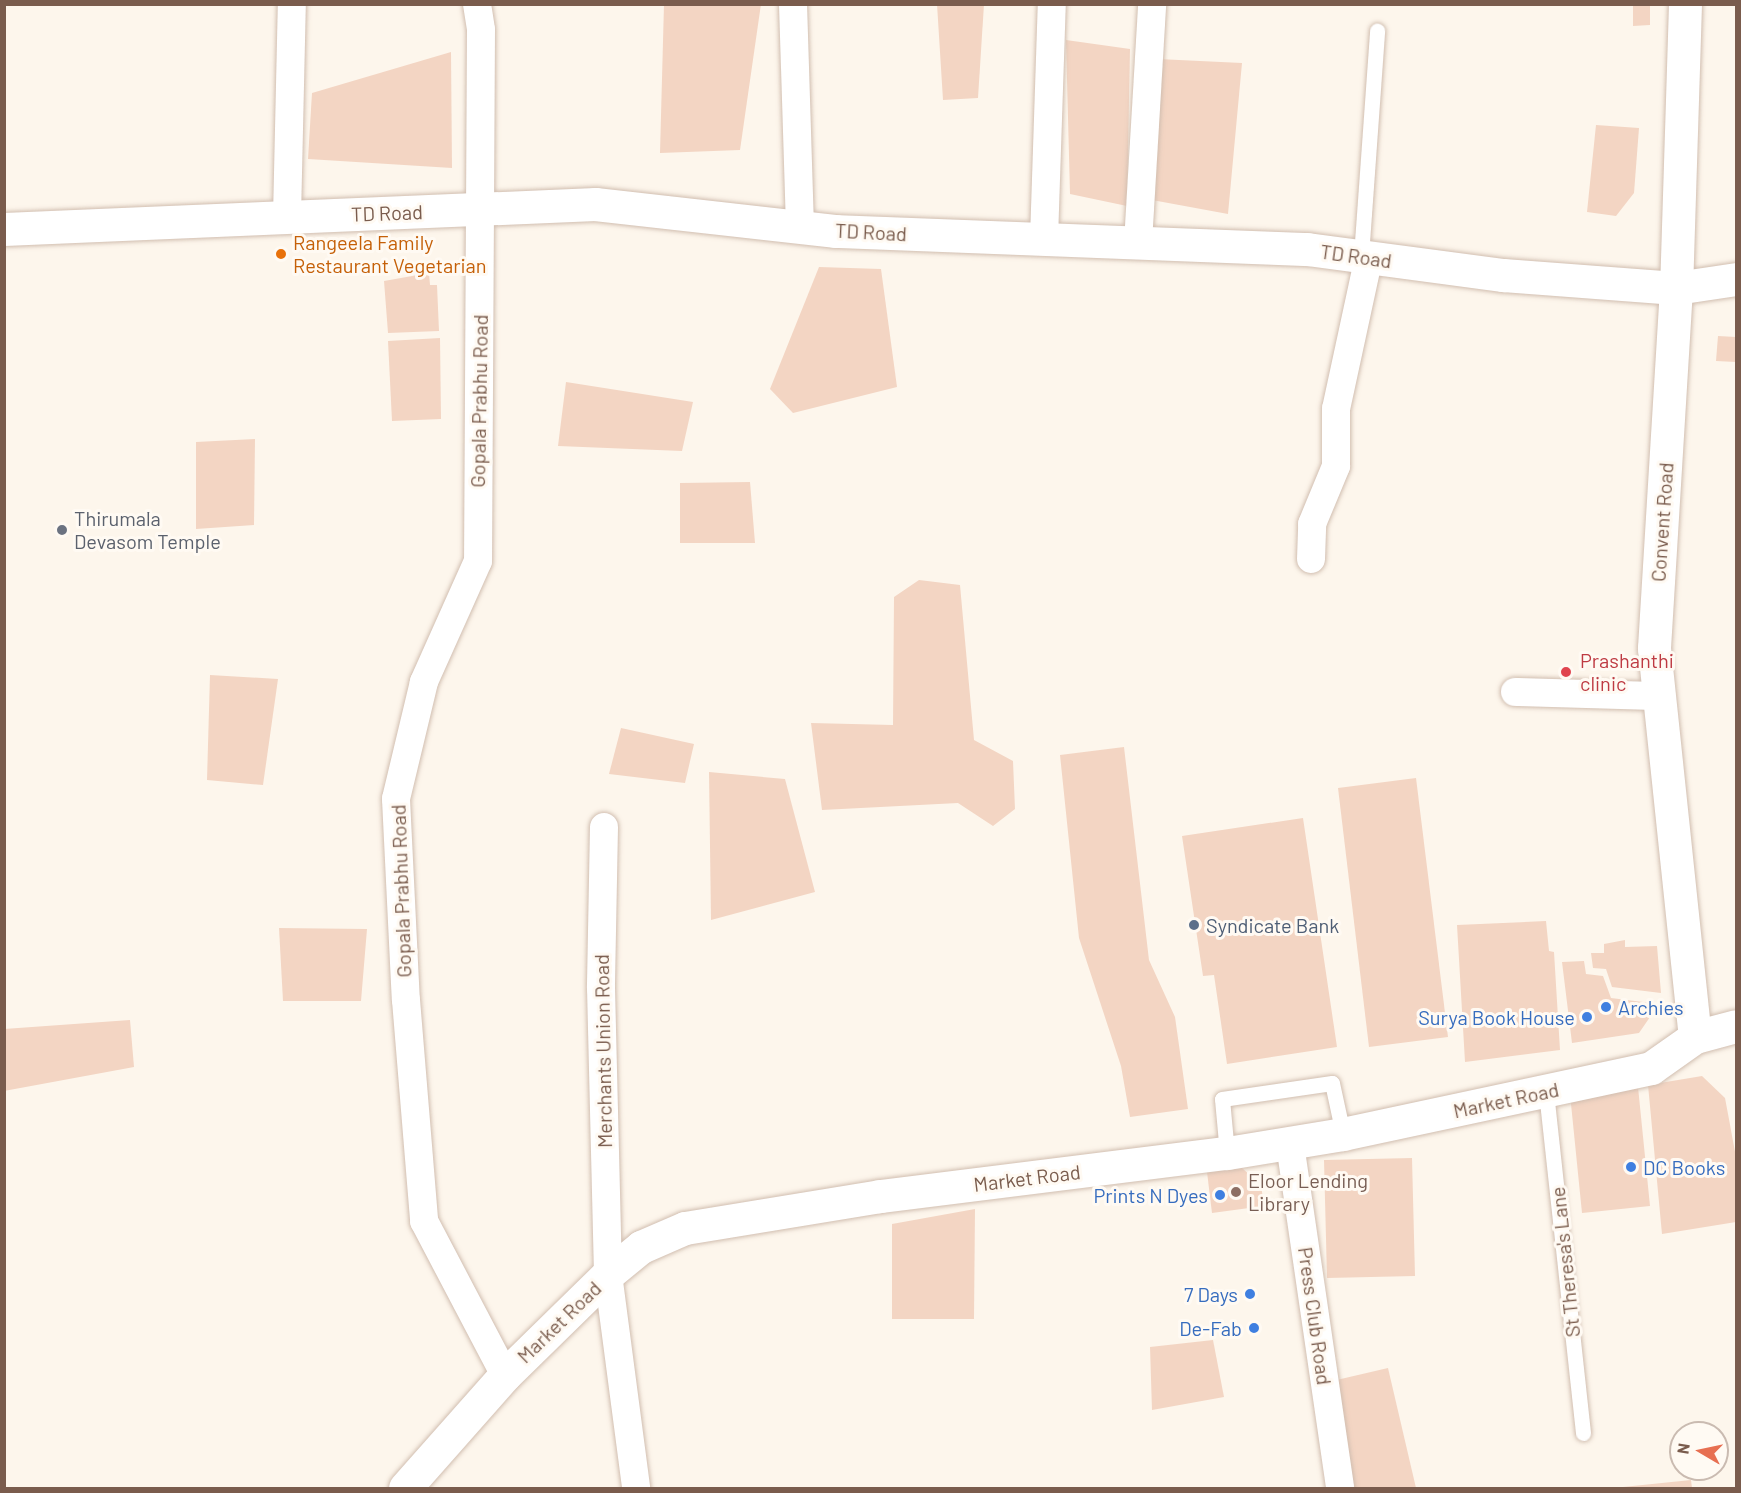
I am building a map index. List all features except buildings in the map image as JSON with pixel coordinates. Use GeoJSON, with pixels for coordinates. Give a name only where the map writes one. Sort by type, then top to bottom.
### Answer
{"type":"FeatureCollection","features":[{"type":"Feature","properties":{"kind":"street"},"geometry":{"type":"LineString","coordinates":[[287,217],[292,4]]}},
{"type":"Feature","properties":{"kind":"street","name":"Gopala Prabhu Road"},"geometry":{"type":"LineString","coordinates":[[477,4],[481,30],[482,209],[478,561],[424,682],[396,799],[406,1000],[424,1221],[505,1375]]}},
{"type":"Feature","properties":{"kind":"street"},"geometry":{"type":"LineString","coordinates":[[793,4],[800,227]]}},
{"type":"Feature","properties":{"kind":"street"},"geometry":{"type":"LineString","coordinates":[[1044,239],[1052,4]]}},
{"type":"Feature","properties":{"kind":"street"},"geometry":{"type":"LineString","coordinates":[[1138,243],[1152,4]]}},
{"type":"Feature","properties":{"kind":"street","name":"Convent Road"},"geometry":{"type":"LineString","coordinates":[[1685,4],[1676,288],[1654,648],[1695,1037]]}},
{"type":"Feature","properties":{"kind":"street","name":"TD Road"},"geometry":{"type":"LineString","coordinates":[[4,229],[595,204],[800,227],[1307,249],[1503,275],[1676,288],[1737,279]]}},
{"type":"Feature","properties":{"kind":"street"},"geometry":{"type":"LineString","coordinates":[[1311,559],[1312,524],[1336,466],[1336,409],[1365,257]]}},
{"type":"Feature","properties":{"kind":"street"},"geometry":{"type":"LineString","coordinates":[[1515,692],[1658,696]]}},
{"type":"Feature","properties":{"kind":"street","name":"Merchants Union Road"},"geometry":{"type":"LineString","coordinates":[[604,827],[601,988],[608,1274],[636,1488]]}},
{"type":"Feature","properties":{"kind":"street","name":"Market Road"},"geometry":{"type":"LineString","coordinates":[[405,1488],[505,1375],[608,1274],[641,1247],[685,1228],[880,1196],[1227,1153],[1343,1134],[1651,1068],[1695,1037],[1737,1026]]}},
{"type":"Feature","properties":{"kind":"street","name":"Press Club Road"},"geometry":{"type":"LineString","coordinates":[[1290,1144],[1340,1488]]}},
{"type":"Feature","properties":{"kind":"lane"},"geometry":{"type":"LineString","coordinates":[[1365,257],[1377,32]]}},
{"type":"Feature","properties":{"kind":"lane"},"geometry":{"type":"LineString","coordinates":[[1227,1153],[1222,1099],[1332,1083],[1343,1134]]}},
{"type":"Feature","properties":{"kind":"lane","name":"St Theresa's Lane"},"geometry":{"type":"LineString","coordinates":[[1546,1092],[1583,1432]]}},
{"type":"Feature","properties":{"kind":"place","name":"Rangeela Family Restaurant Vegetarian"},"geometry":{"type":"Point","coordinates":[281,254]}},
{"type":"Feature","properties":{"kind":"place","name":"Thirumala Devasom Temple"},"geometry":{"type":"Point","coordinates":[62,530]}},
{"type":"Feature","properties":{"kind":"place","name":"Prashanthi clinic"},"geometry":{"type":"Point","coordinates":[1566,672]}},
{"type":"Feature","properties":{"kind":"place","name":"Syndicate Bank"},"geometry":{"type":"Point","coordinates":[1194,925]}},
{"type":"Feature","properties":{"kind":"place","name":"Archies"},"geometry":{"type":"Point","coordinates":[1606,1007]}},
{"type":"Feature","properties":{"kind":"place","name":"Surya Book House"},"geometry":{"type":"Point","coordinates":[1587,1017]}},
{"type":"Feature","properties":{"kind":"place","name":"DC Books"},"geometry":{"type":"Point","coordinates":[1631,1167]}},
{"type":"Feature","properties":{"kind":"place","name":"Eloor Lending Library"},"geometry":{"type":"Point","coordinates":[1236,1192]}},
{"type":"Feature","properties":{"kind":"place","name":"Prints N Dyes"},"geometry":{"type":"Point","coordinates":[1220,1195]}},
{"type":"Feature","properties":{"kind":"place","name":"7 Days"},"geometry":{"type":"Point","coordinates":[1250,1294]}},
{"type":"Feature","properties":{"kind":"place","name":"De-Fab"},"geometry":{"type":"Point","coordinates":[1254,1328]}}]}
